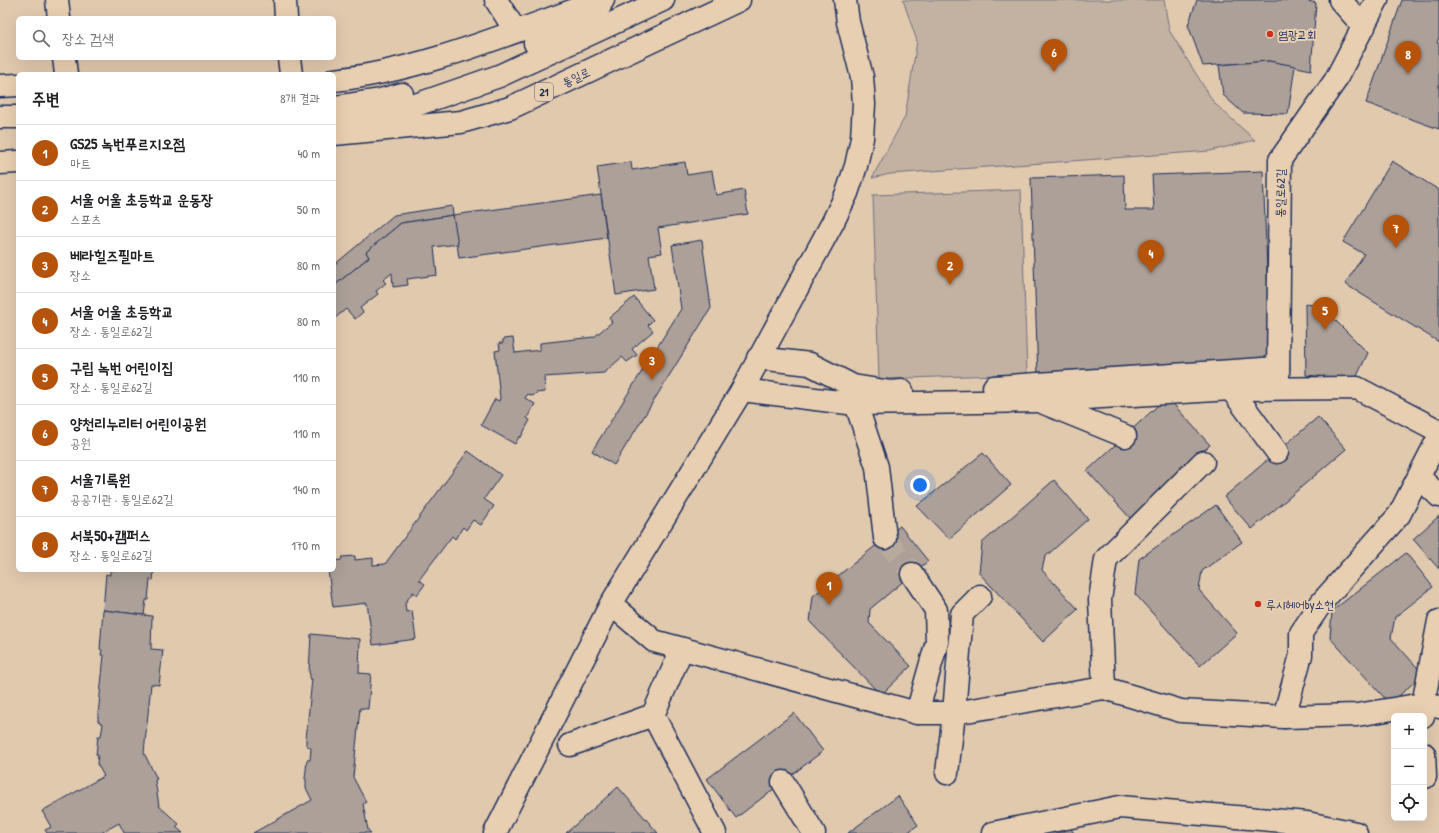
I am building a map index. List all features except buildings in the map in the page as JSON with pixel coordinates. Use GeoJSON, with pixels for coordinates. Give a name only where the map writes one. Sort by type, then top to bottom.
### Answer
{"type":"FeatureCollection","features":[{"type":"Feature","properties":{"kind":"street"},"geometry":{"type":"LineString","coordinates":[[57,0],[59,16]]}},
{"type":"Feature","properties":{"kind":"street"},"geometry":{"type":"LineString","coordinates":[[285,0],[286,16]]}},
{"type":"Feature","properties":{"kind":"street"},"geometry":{"type":"LineString","coordinates":[[496,0],[516,30]]}},
{"type":"Feature","properties":{"kind":"street"},"geometry":{"type":"LineString","coordinates":[[336,80],[401,69],[465,49],[603,0]]}},
{"type":"Feature","properties":{"kind":"street"},"geometry":{"type":"LineString","coordinates":[[336,107],[380,100],[475,73],[558,32],[610,0]]}},
{"type":"Feature","properties":{"kind":"street"},"geometry":{"type":"LineString","coordinates":[[336,128],[407,108],[499,76],[663,0]]}},
{"type":"Feature","properties":{"kind":"street","name":"통일로"},"geometry":{"type":"LineString","coordinates":[[336,134],[461,122],[510,108],[739,0]]}},
{"type":"Feature","properties":{"kind":"street"},"geometry":{"type":"LineString","coordinates":[[495,833],[611,604],[742,390],[833,222],[847,193],[856,166],[862,138],[864,104],[862,77],[848,22],[845,0]]}},
{"type":"Feature","properties":{"kind":"street"},"geometry":{"type":"LineString","coordinates":[[1340,0],[1364,27]]}},
{"type":"Feature","properties":{"kind":"street","name":"통일로62길"},"geometry":{"type":"LineString","coordinates":[[1278,378],[1280,160],[1335,81],[1377,0]]}},
{"type":"Feature","properties":{"kind":"street"},"geometry":{"type":"LineString","coordinates":[[64,60],[66,72]]}},
{"type":"Feature","properties":{"kind":"street"},"geometry":{"type":"LineString","coordinates":[[290,60],[291,72]]}},
{"type":"Feature","properties":{"kind":"street"},"geometry":{"type":"LineString","coordinates":[[0,86],[16,85]]}},
{"type":"Feature","properties":{"kind":"street"},"geometry":{"type":"LineString","coordinates":[[0,117],[16,117]]}},
{"type":"Feature","properties":{"kind":"street"},"geometry":{"type":"LineString","coordinates":[[0,162],[16,162]]}},
{"type":"Feature","properties":{"kind":"street"},"geometry":{"type":"LineString","coordinates":[[758,358],[810,364],[853,386],[891,392],[1014,386],[1278,378],[1357,388],[1439,432]]}},
{"type":"Feature","properties":{"kind":"street"},"geometry":{"type":"LineString","coordinates":[[742,390],[856,404],[1037,401],[1231,389],[1278,378]]}},
{"type":"Feature","properties":{"kind":"street"},"geometry":{"type":"LineString","coordinates":[[1231,389],[1277,452]]}},
{"type":"Feature","properties":{"kind":"street"},"geometry":{"type":"LineString","coordinates":[[1037,401],[1125,436]]}},
{"type":"Feature","properties":{"kind":"street"},"geometry":{"type":"LineString","coordinates":[[856,404],[877,467],[885,538]]}},
{"type":"Feature","properties":{"kind":"street"},"geometry":{"type":"LineString","coordinates":[[1284,717],[1301,655],[1301,633],[1322,602],[1399,515],[1439,437]]}},
{"type":"Feature","properties":{"kind":"street"},"geometry":{"type":"LineString","coordinates":[[1104,688],[1100,600],[1106,559],[1204,462]]}},
{"type":"Feature","properties":{"kind":"street"},"geometry":{"type":"LineString","coordinates":[[1419,477],[1439,496]]}},
{"type":"Feature","properties":{"kind":"street"},"geometry":{"type":"LineString","coordinates":[[912,574],[936,610],[937,642],[917,714]]}},
{"type":"Feature","properties":{"kind":"street"},"geometry":{"type":"LineString","coordinates":[[947,773],[954,713],[962,614],[980,596]]}},
{"type":"Feature","properties":{"kind":"street"},"geometry":{"type":"LineString","coordinates":[[611,604],[654,641],[917,714],[954,713],[1104,688],[1181,711],[1284,717],[1428,709],[1439,621]]}},
{"type":"Feature","properties":{"kind":"street"},"geometry":{"type":"LineString","coordinates":[[570,745],[653,715],[682,649]]}},
{"type":"Feature","properties":{"kind":"street"},"geometry":{"type":"LineString","coordinates":[[653,715],[710,831]]}},
{"type":"Feature","properties":{"kind":"street"},"geometry":{"type":"LineString","coordinates":[[783,782],[814,833]]}},
{"type":"Feature","properties":{"kind":"street"},"geometry":{"type":"LineString","coordinates":[[993,833],[1120,807],[1307,823],[1356,833]]}},
{"type":"Feature","properties":{"kind":"shaded area"},"geometry":{"type":"Polygon","coordinates":[[[903,0],[1164,0],[1169,30],[1214,103],[1255,140],[1210,151],[890,174],[872,178],[905,117],[917,41],[903,0]]]}},
{"type":"Feature","properties":{"kind":"shaded area"},"geometry":{"type":"Polygon","coordinates":[[[1021,190],[1027,374],[879,379],[873,195],[1021,190]]]}},
{"type":"Feature","properties":{"kind":"tunnel"},"geometry":{"type":"LineString","coordinates":[[885,538],[912,574]]}},
{"type":"Feature","properties":{"kind":"place","name":"염광교회"},"geometry":{"type":"Point","coordinates":[1270,34]}},
{"type":"Feature","properties":{"kind":"place","name":"양천리누리터 어린이공원"},"geometry":{"type":"Point","coordinates":[1054,72]}},
{"type":"Feature","properties":{"kind":"place","name":"서북50+캠퍼스"},"geometry":{"type":"Point","coordinates":[1408,74]}},
{"type":"Feature","properties":{"kind":"place","name":"서울기록원"},"geometry":{"type":"Point","coordinates":[1396,248]}},
{"type":"Feature","properties":{"kind":"place","name":"서울 어울 초등학교"},"geometry":{"type":"Point","coordinates":[1151,273]}},
{"type":"Feature","properties":{"kind":"place","name":"서울 어울 초등학교 운동장"},"geometry":{"type":"Point","coordinates":[950,285]}},
{"type":"Feature","properties":{"kind":"place","name":"구립 녹번 어린이집"},"geometry":{"type":"Point","coordinates":[1325,330]}},
{"type":"Feature","properties":{"kind":"place","name":"베라힐즈필마트"},"geometry":{"type":"Point","coordinates":[652,380]}},
{"type":"Feature","properties":{"kind":"place","name":"루시헤어by소현"},"geometry":{"type":"Point","coordinates":[1258,604]}},
{"type":"Feature","properties":{"kind":"place","name":"GS25 녹번푸르지오점"},"geometry":{"type":"Point","coordinates":[829,605]}}]}
